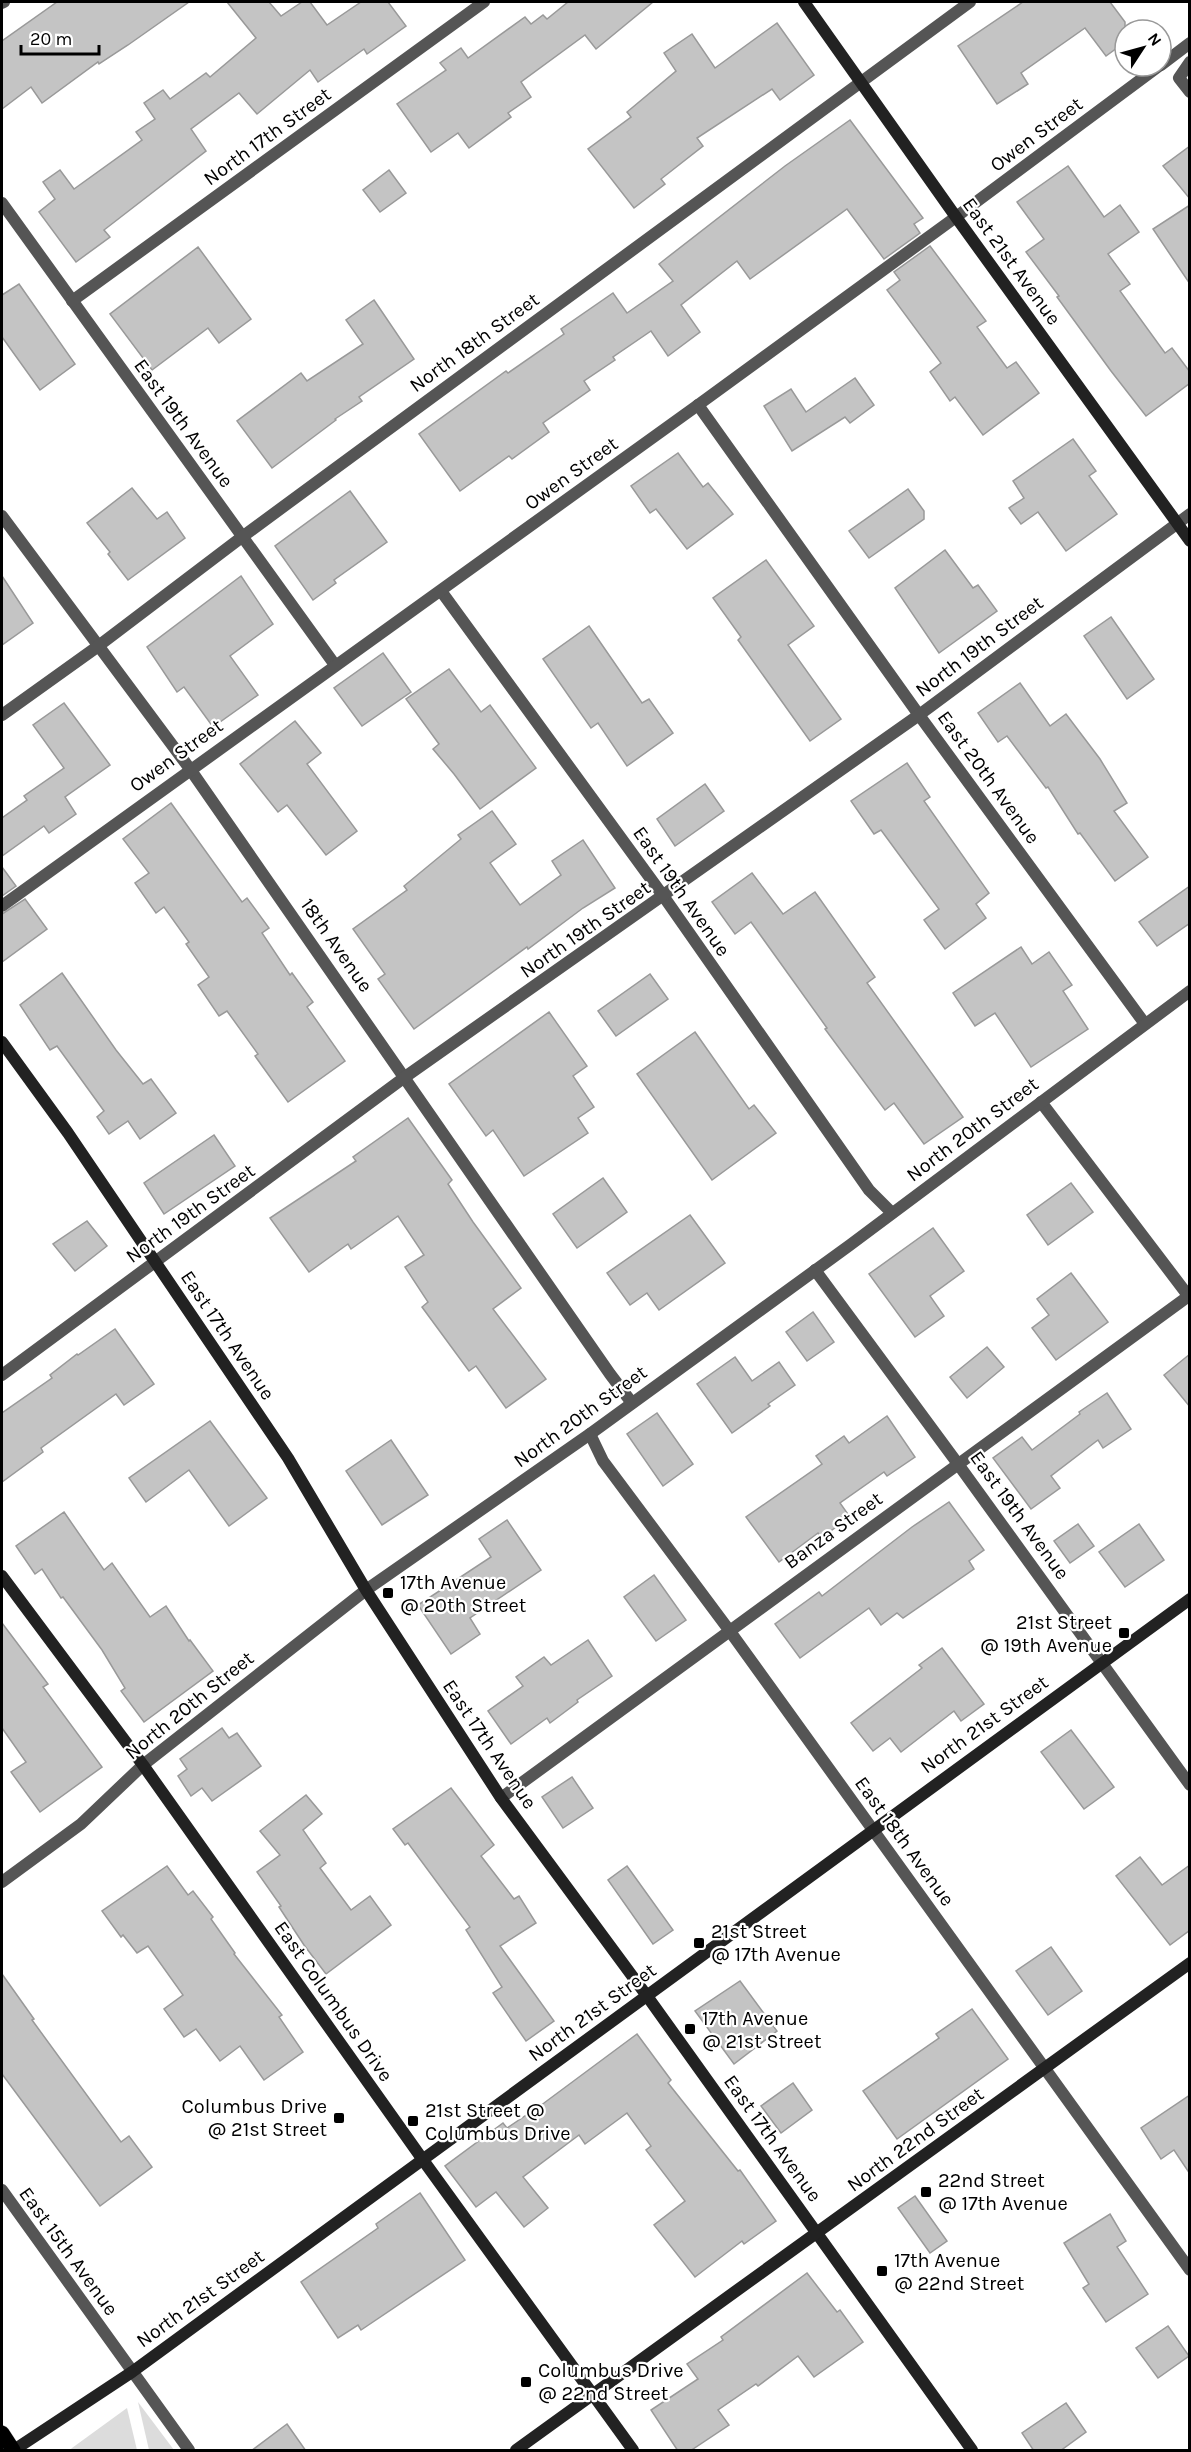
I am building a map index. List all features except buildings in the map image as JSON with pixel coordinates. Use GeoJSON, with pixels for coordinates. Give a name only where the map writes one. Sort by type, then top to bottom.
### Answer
{"type":"FeatureCollection","features":[{"type":"Feature","properties":{"kind":"main road","name":"East 21st Avenue"},"geometry":{"type":"LineString","coordinates":[[804,2],[1190,541]]}},
{"type":"Feature","properties":{"kind":"main road","name":"East 17th Avenue"},"geometry":{"type":"LineString","coordinates":[[2,1042],[68,1133],[288,1458],[366,1590],[501,1798],[972,2451]]}},
{"type":"Feature","properties":{"kind":"main road","name":"East Columbus Drive"},"geometry":{"type":"LineString","coordinates":[[2,1576],[143,1765],[633,2451]]}},
{"type":"Feature","properties":{"kind":"main road","name":"North 21st Street"},"geometry":{"type":"LineString","coordinates":[[14,2451],[132,2372],[1190,1599]]}},
{"type":"Feature","properties":{"kind":"main road","name":"North 22nd Street"},"geometry":{"type":"LineString","coordinates":[[516,2451],[1190,1963]]}},
{"type":"Feature","properties":{"kind":"main road"},"geometry":{"type":"LineString","coordinates":[[2,2433],[14,2451]]}},
{"type":"Feature","properties":{"kind":"street","name":"North 17th Street"},"geometry":{"type":"LineString","coordinates":[[72,301],[484,2]]}},
{"type":"Feature","properties":{"kind":"street","name":"North 18th Street"},"geometry":{"type":"LineString","coordinates":[[2,715],[970,2]]}},
{"type":"Feature","properties":{"kind":"street","name":"Owen Street"},"geometry":{"type":"LineString","coordinates":[[1173,55],[1190,43]]}},
{"type":"Feature","properties":{"kind":"street"},"geometry":{"type":"LineString","coordinates":[[1190,62],[1179,78],[1190,92]]}},
{"type":"Feature","properties":{"kind":"street","name":"Owen Street"},"geometry":{"type":"LineString","coordinates":[[2,906],[698,405],[1143,78]]}},
{"type":"Feature","properties":{"kind":"street","name":"East 19th Avenue"},"geometry":{"type":"LineString","coordinates":[[2,203],[335,665]]}},
{"type":"Feature","properties":{"kind":"street","name":"East 20th Avenue"},"geometry":{"type":"LineString","coordinates":[[698,405],[919,715],[1145,1024]]}},
{"type":"Feature","properties":{"kind":"street","name":"North 19th Street"},"geometry":{"type":"LineString","coordinates":[[2,1375],[405,1077],[664,897],[919,715],[1190,514]]}},
{"type":"Feature","properties":{"kind":"street","name":"18th Avenue"},"geometry":{"type":"LineString","coordinates":[[2,516],[97,647],[190,769],[632,1403]]}},
{"type":"Feature","properties":{"kind":"street","name":"East 19th Avenue"},"geometry":{"type":"LineString","coordinates":[[441,591],[664,897],[869,1190],[892,1213]]}},
{"type":"Feature","properties":{"kind":"street","name":"North 20th Street"},"geometry":{"type":"LineString","coordinates":[[2,1882],[81,1824],[143,1765],[366,1590],[590,1434],[1190,992]]}},
{"type":"Feature","properties":{"kind":"street"},"geometry":{"type":"LineString","coordinates":[[1041,1102],[1189,1296]]}},
{"type":"Feature","properties":{"kind":"street","name":"East 19th Avenue"},"geometry":{"type":"LineString","coordinates":[[814,1270],[958,1464],[1190,1785]]}},
{"type":"Feature","properties":{"kind":"street","name":"Banza Street"},"geometry":{"type":"LineString","coordinates":[[501,1798],[1189,1296]]}},
{"type":"Feature","properties":{"kind":"street","name":"East 18th Avenue"},"geometry":{"type":"LineString","coordinates":[[590,1434],[603,1461],[729,1630],[1190,2270]]}},
{"type":"Feature","properties":{"kind":"street","name":"East 15th Avenue"},"geometry":{"type":"LineString","coordinates":[[2,2190],[189,2451]]}},
{"type":"Feature","properties":{"kind":"shaded area"},"geometry":{"type":"Polygon","coordinates":[[[138,2402],[174,2450],[149,2450],[138,2402]]]}},
{"type":"Feature","properties":{"kind":"shaded area"},"geometry":{"type":"Polygon","coordinates":[[[127,2408],[137,2450],[70,2450],[72,2448],[127,2408]]]}},
{"type":"Feature","properties":{"kind":"place","name":"17th Avenue @ 20th Street"},"geometry":{"type":"Point","coordinates":[388,1593]}},
{"type":"Feature","properties":{"kind":"place","name":"21st Street @ 19th Avenue"},"geometry":{"type":"Point","coordinates":[1124,1633]}},
{"type":"Feature","properties":{"kind":"place","name":"21st Street @ 17th Avenue"},"geometry":{"type":"Point","coordinates":[699,1943]}},
{"type":"Feature","properties":{"kind":"place","name":"17th Avenue @ 21st Street"},"geometry":{"type":"Point","coordinates":[690,2029]}},
{"type":"Feature","properties":{"kind":"place","name":"Columbus Drive @ 21st Street"},"geometry":{"type":"Point","coordinates":[339,2118]}},
{"type":"Feature","properties":{"kind":"place","name":"21st Street @ Columbus Drive"},"geometry":{"type":"Point","coordinates":[413,2121]}},
{"type":"Feature","properties":{"kind":"place","name":"22nd Street @ 17th Avenue"},"geometry":{"type":"Point","coordinates":[926,2192]}},
{"type":"Feature","properties":{"kind":"place","name":"17th Avenue @ 22nd Street"},"geometry":{"type":"Point","coordinates":[882,2271]}},
{"type":"Feature","properties":{"kind":"place","name":"Columbus Drive @ 22nd Street"},"geometry":{"type":"Point","coordinates":[526,2382]}}]}
